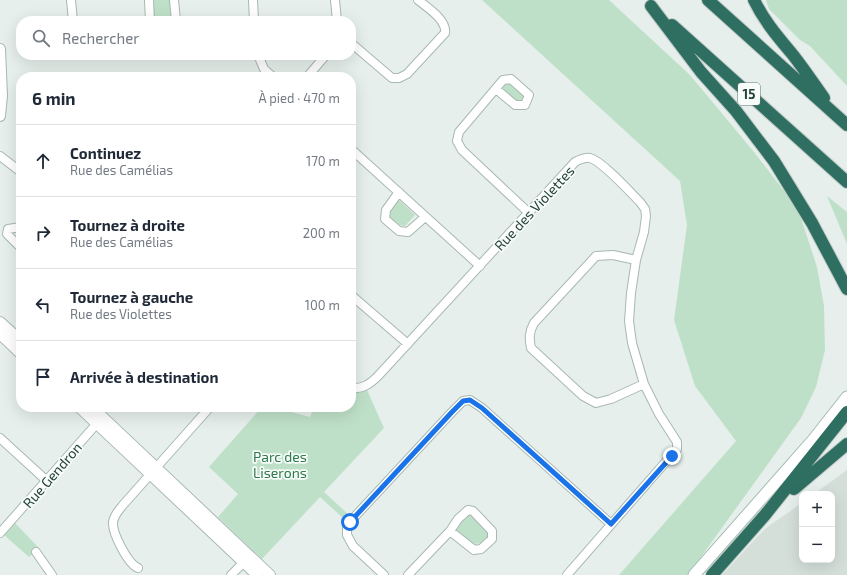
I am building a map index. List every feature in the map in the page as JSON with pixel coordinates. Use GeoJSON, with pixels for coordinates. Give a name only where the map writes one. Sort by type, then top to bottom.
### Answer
{"type":"FeatureCollection","features":[{"type":"Feature","properties":{"kind":"highway"},"geometry":{"type":"LineString","coordinates":[[708,0],[843,121]]}},
{"type":"Feature","properties":{"kind":"highway"},"geometry":{"type":"LineString","coordinates":[[754,0],[760,13],[772,31],[794,56],[843,121]]}},
{"type":"Feature","properties":{"kind":"highway"},"geometry":{"type":"LineString","coordinates":[[648,3],[701,72],[743,120],[774,161],[812,223],[847,289]]}},
{"type":"Feature","properties":{"kind":"highway","name":"15"},"geometry":{"type":"LineString","coordinates":[[648,3],[847,182]]}},
{"type":"Feature","properties":{"kind":"highway"},"geometry":{"type":"LineString","coordinates":[[712,575],[765,515],[847,412]]}},
{"type":"Feature","properties":{"kind":"highway"},"geometry":{"type":"LineString","coordinates":[[765,515],[823,463],[847,444]]}},
{"type":"Feature","properties":{"kind":"main road"},"geometry":{"type":"LineString","coordinates":[[694,575],[813,440],[847,397]]}},
{"type":"Feature","properties":{"kind":"street"},"geometry":{"type":"LineString","coordinates":[[71,0],[72,16]]}},
{"type":"Feature","properties":{"kind":"street"},"geometry":{"type":"LineString","coordinates":[[149,0],[150,16]]}},
{"type":"Feature","properties":{"kind":"street"},"geometry":{"type":"LineString","coordinates":[[174,0],[176,16]]}},
{"type":"Feature","properties":{"kind":"street"},"geometry":{"type":"LineString","coordinates":[[253,0],[254,16]]}},
{"type":"Feature","properties":{"kind":"street"},"geometry":{"type":"LineString","coordinates":[[335,0],[337,16]]}},
{"type":"Feature","properties":{"kind":"street"},"geometry":{"type":"LineString","coordinates":[[356,47],[392,78],[399,78],[407,74],[445,33],[446,27],[443,22],[418,0]]}},
{"type":"Feature","properties":{"kind":"street"},"geometry":{"type":"LineString","coordinates":[[0,49],[2,96],[0,116]]}},
{"type":"Feature","properties":{"kind":"street"},"geometry":{"type":"LineString","coordinates":[[260,60],[264,69],[267,72]]}},
{"type":"Feature","properties":{"kind":"street"},"geometry":{"type":"LineString","coordinates":[[311,72],[322,60]]}},
{"type":"Feature","properties":{"kind":"street"},"geometry":{"type":"LineString","coordinates":[[496,89],[459,132],[457,141],[462,150],[529,213]]}},
{"type":"Feature","properties":{"kind":"street"},"geometry":{"type":"LineString","coordinates":[[356,153],[480,266]]}},
{"type":"Feature","properties":{"kind":"street"},"geometry":{"type":"LineString","coordinates":[[0,156],[16,168]]}},
{"type":"Feature","properties":{"kind":"street","name":"Rue des Violettes"},"geometry":{"type":"LineString","coordinates":[[356,388],[362,387],[370,383],[408,344],[575,162],[590,158],[599,163],[640,202],[645,209],[646,216],[644,232],[636,260],[631,293],[629,321],[632,343],[644,384],[659,414],[677,442],[677,449],[567,575]]}},
{"type":"Feature","properties":{"kind":"street"},"geometry":{"type":"LineString","coordinates":[[399,192],[386,210],[384,219],[399,231],[408,232],[425,216]]}},
{"type":"Feature","properties":{"kind":"street"},"geometry":{"type":"LineString","coordinates":[[16,228],[8,229],[7,234],[16,242]]}},
{"type":"Feature","properties":{"kind":"street"},"geometry":{"type":"LineString","coordinates":[[636,260],[613,255],[596,256],[534,323],[530,330],[529,338],[531,348],[583,396],[596,403],[611,399],[644,384]]}},
{"type":"Feature","properties":{"kind":"street"},"geometry":{"type":"LineString","coordinates":[[356,299],[408,344]]}},
{"type":"Feature","properties":{"kind":"street"},"geometry":{"type":"LineString","coordinates":[[0,322],[16,336]]}},
{"type":"Feature","properties":{"kind":"street"},"geometry":{"type":"LineString","coordinates":[[0,334],[16,349]]}},
{"type":"Feature","properties":{"kind":"street"},"geometry":{"type":"LineString","coordinates":[[384,575],[353,546],[346,535],[346,525],[463,401],[470,400],[482,408],[611,524]]}},
{"type":"Feature","properties":{"kind":"street"},"geometry":{"type":"LineString","coordinates":[[87,412],[100,420],[247,559],[258,573],[270,575]]}},
{"type":"Feature","properties":{"kind":"street"},"geometry":{"type":"LineString","coordinates":[[95,412],[100,420]]}},
{"type":"Feature","properties":{"kind":"street"},"geometry":{"type":"LineString","coordinates":[[138,568],[133,566],[128,559],[115,535],[113,524],[115,516],[119,509],[206,412]]}},
{"type":"Feature","properties":{"kind":"street","name":"Rue Gendron"},"geometry":{"type":"LineString","coordinates":[[0,533],[100,420]]}},
{"type":"Feature","properties":{"kind":"street"},"geometry":{"type":"LineString","coordinates":[[0,438],[47,481]]}},
{"type":"Feature","properties":{"kind":"street"},"geometry":{"type":"LineString","coordinates":[[408,575],[450,532],[458,519],[468,510],[473,511],[492,531],[492,539],[482,549],[474,550],[450,532]]}},
{"type":"Feature","properties":{"kind":"street"},"geometry":{"type":"LineString","coordinates":[[36,552],[52,575]]}},
{"type":"Feature","properties":{"kind":"street"},"geometry":{"type":"LineString","coordinates":[[231,575],[247,559]]}},
{"type":"Feature","properties":{"kind":"shaded area"},"geometry":{"type":"Polygon","coordinates":[[[847,470],[847,575],[722,575],[766,528],[799,505],[799,563],[835,563],[835,491],[818,491],[847,470]]]}},
{"type":"Feature","properties":{"kind":"green space"},"geometry":{"type":"Polygon","coordinates":[[[152,0],[171,0],[172,16],[153,16],[152,0]]]}},
{"type":"Feature","properties":{"kind":"green space"},"geometry":{"type":"Polygon","coordinates":[[[482,0],[609,0],[690,75],[754,152],[798,209],[817,267],[824,306],[825,350],[816,387],[801,418],[688,575],[619,575],[736,441],[695,386],[674,320],[687,225],[680,181],[482,0]]]}},
{"type":"Feature","properties":{"kind":"green space"},"geometry":{"type":"Polygon","coordinates":[[[766,0],[847,0],[847,86],[810,46],[800,40],[769,9],[766,0]]]}},
{"type":"Feature","properties":{"kind":"green space"},"geometry":{"type":"Polygon","coordinates":[[[507,82],[524,96],[524,100],[521,102],[517,101],[502,89],[507,82]]]}},
{"type":"Feature","properties":{"kind":"green space"},"geometry":{"type":"Polygon","coordinates":[[[827,196],[847,212],[847,244],[827,196]]]}},
{"type":"Feature","properties":{"kind":"green space"},"geometry":{"type":"Polygon","coordinates":[[[398,199],[415,215],[405,226],[400,225],[389,217],[390,209],[398,199]]]}},
{"type":"Feature","properties":{"kind":"green space","name":"Parc des Liserons"},"geometry":{"type":"Polygon","coordinates":[[[367,390],[384,428],[324,492],[349,515],[345,520],[320,497],[262,559],[218,517],[238,494],[209,467],[258,412],[292,412],[310,417],[312,412],[356,412],[356,392],[367,390]]]}},
{"type":"Feature","properties":{"kind":"green space"},"geometry":{"type":"Polygon","coordinates":[[[468,516],[474,516],[489,535],[482,543],[473,544],[455,529],[468,516]]]}},
{"type":"Feature","properties":{"kind":"green space"},"geometry":{"type":"Polygon","coordinates":[[[15,523],[39,548],[29,557],[4,535],[15,523]]]}},
{"type":"Feature","properties":{"kind":"route"},"geometry":{"type":"LineString","coordinates":[[350,522],[463,401],[470,400],[482,408],[611,524],[672,456]]}}]}
